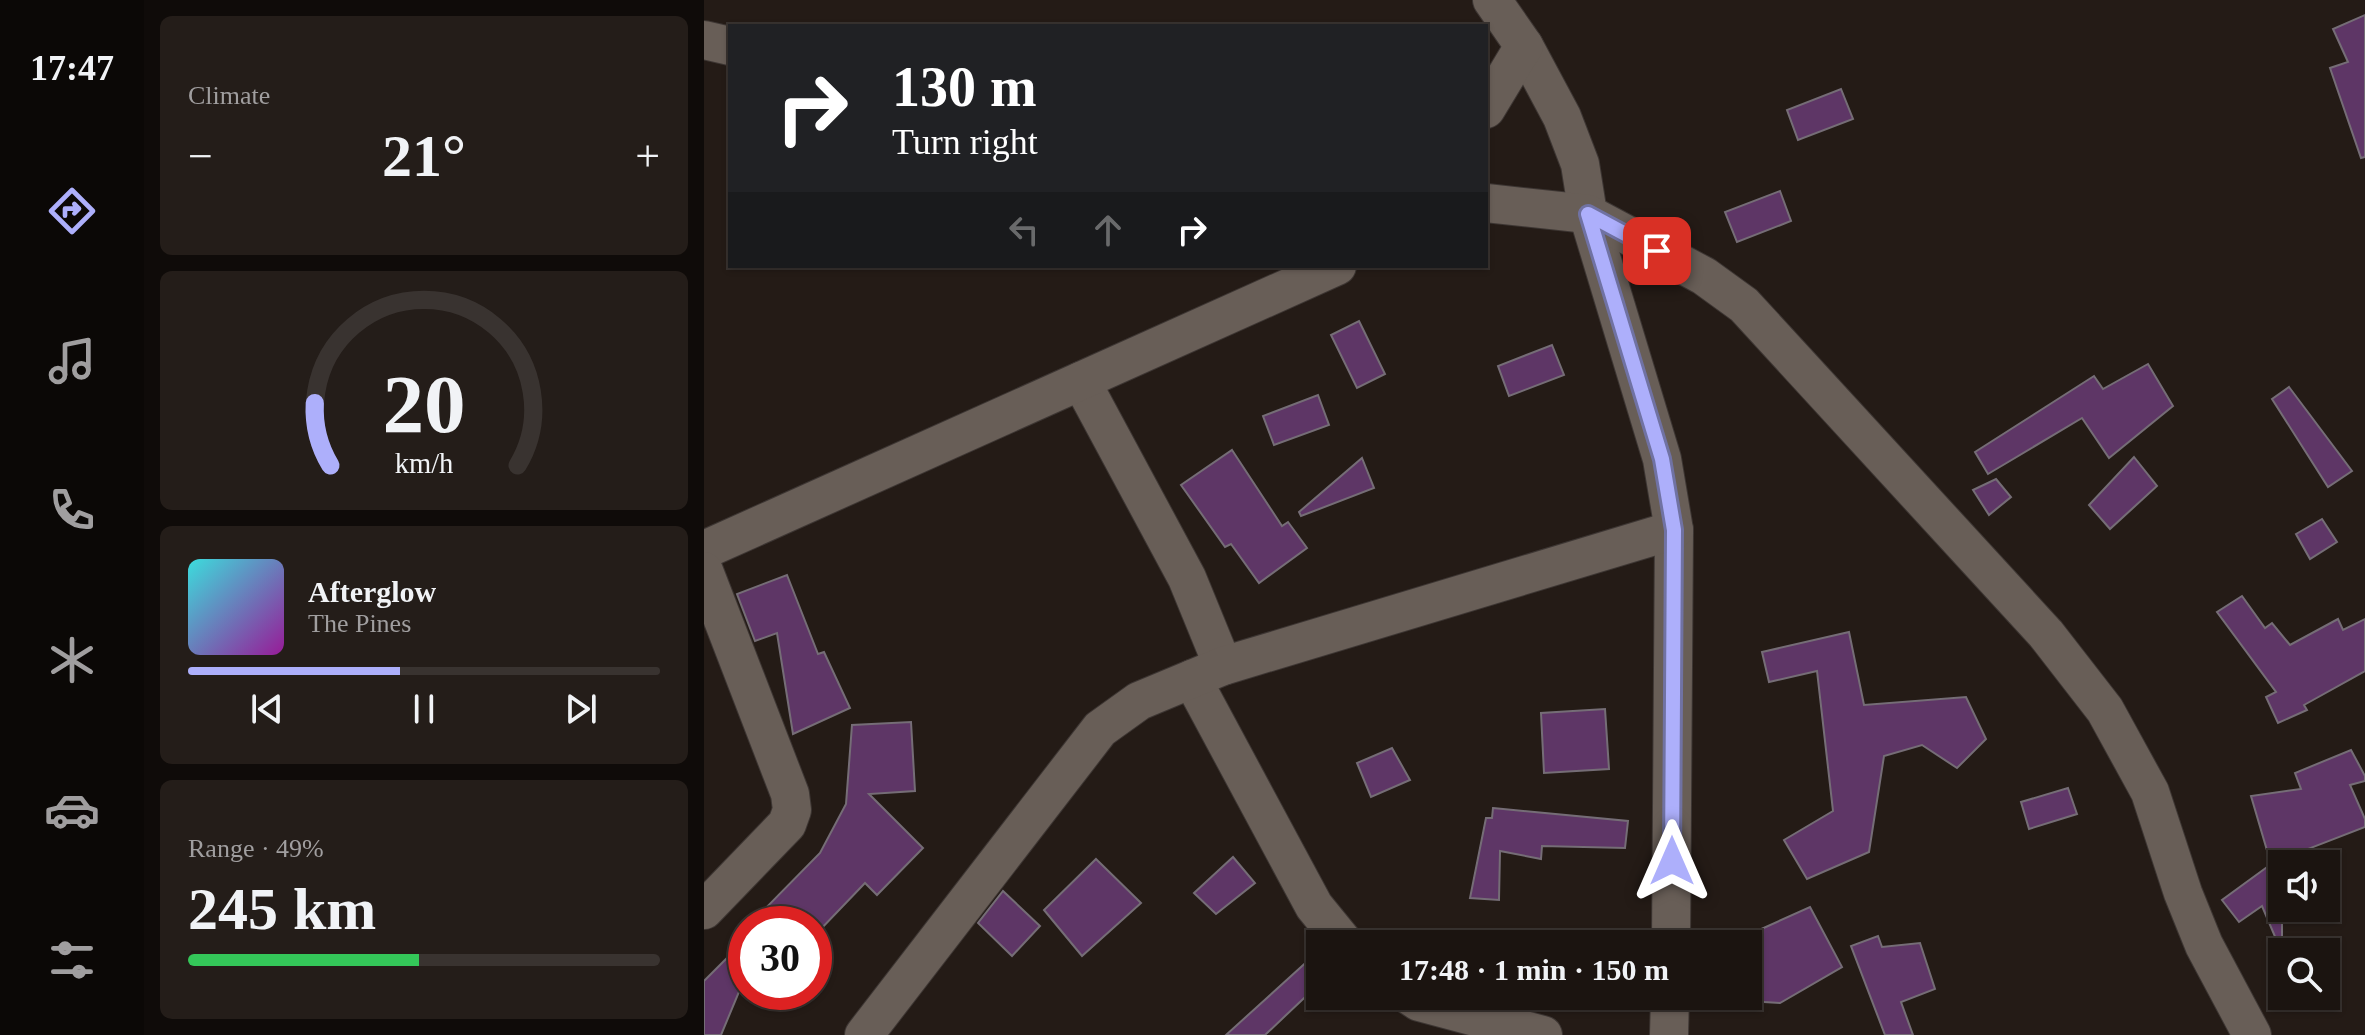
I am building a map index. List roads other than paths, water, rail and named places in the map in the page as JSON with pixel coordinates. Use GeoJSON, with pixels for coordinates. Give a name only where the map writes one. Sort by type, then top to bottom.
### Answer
{"type":"FeatureCollection","features":[{"type":"Feature","properties":{"kind":"street"},"geometry":{"type":"LineString","coordinates":[[1492,0],[1524,46],[1562,117],[1576,153],[1588,214],[1662,459],[1674,530],[1671,930]]}},
{"type":"Feature","properties":{"kind":"street"},"geometry":{"type":"LineString","coordinates":[[704,40],[728,46]]}},
{"type":"Feature","properties":{"kind":"street"},"geometry":{"type":"LineString","coordinates":[[1488,106],[1524,46]]}},
{"type":"Feature","properties":{"kind":"street"},"geometry":{"type":"LineString","coordinates":[[1488,203],[1588,214],[1704,276],[1744,305],[2046,634],[2105,710],[2150,792],[2183,893],[2204,945],[2252,1035]]}},
{"type":"Feature","properties":{"kind":"street"},"geometry":{"type":"LineString","coordinates":[[704,550],[1333,268]]}},
{"type":"Feature","properties":{"kind":"street"},"geometry":{"type":"LineString","coordinates":[[1081,381],[1187,578],[1208,673],[1314,906],[1334,930]]}},
{"type":"Feature","properties":{"kind":"street"},"geometry":{"type":"LineString","coordinates":[[864,1035],[1100,729],[1139,701],[1208,673],[1674,530]]}},
{"type":"Feature","properties":{"kind":"street"},"geometry":{"type":"LineString","coordinates":[[704,571],[790,794],[792,810],[787,824],[704,910]]}},
{"type":"Feature","properties":{"kind":"street"},"geometry":{"type":"LineString","coordinates":[[1449,1010],[1543,1035]]}},
{"type":"Feature","properties":{"kind":"street"},"geometry":{"type":"LineString","coordinates":[[1669,1035],[1670,1010]]}}]}
